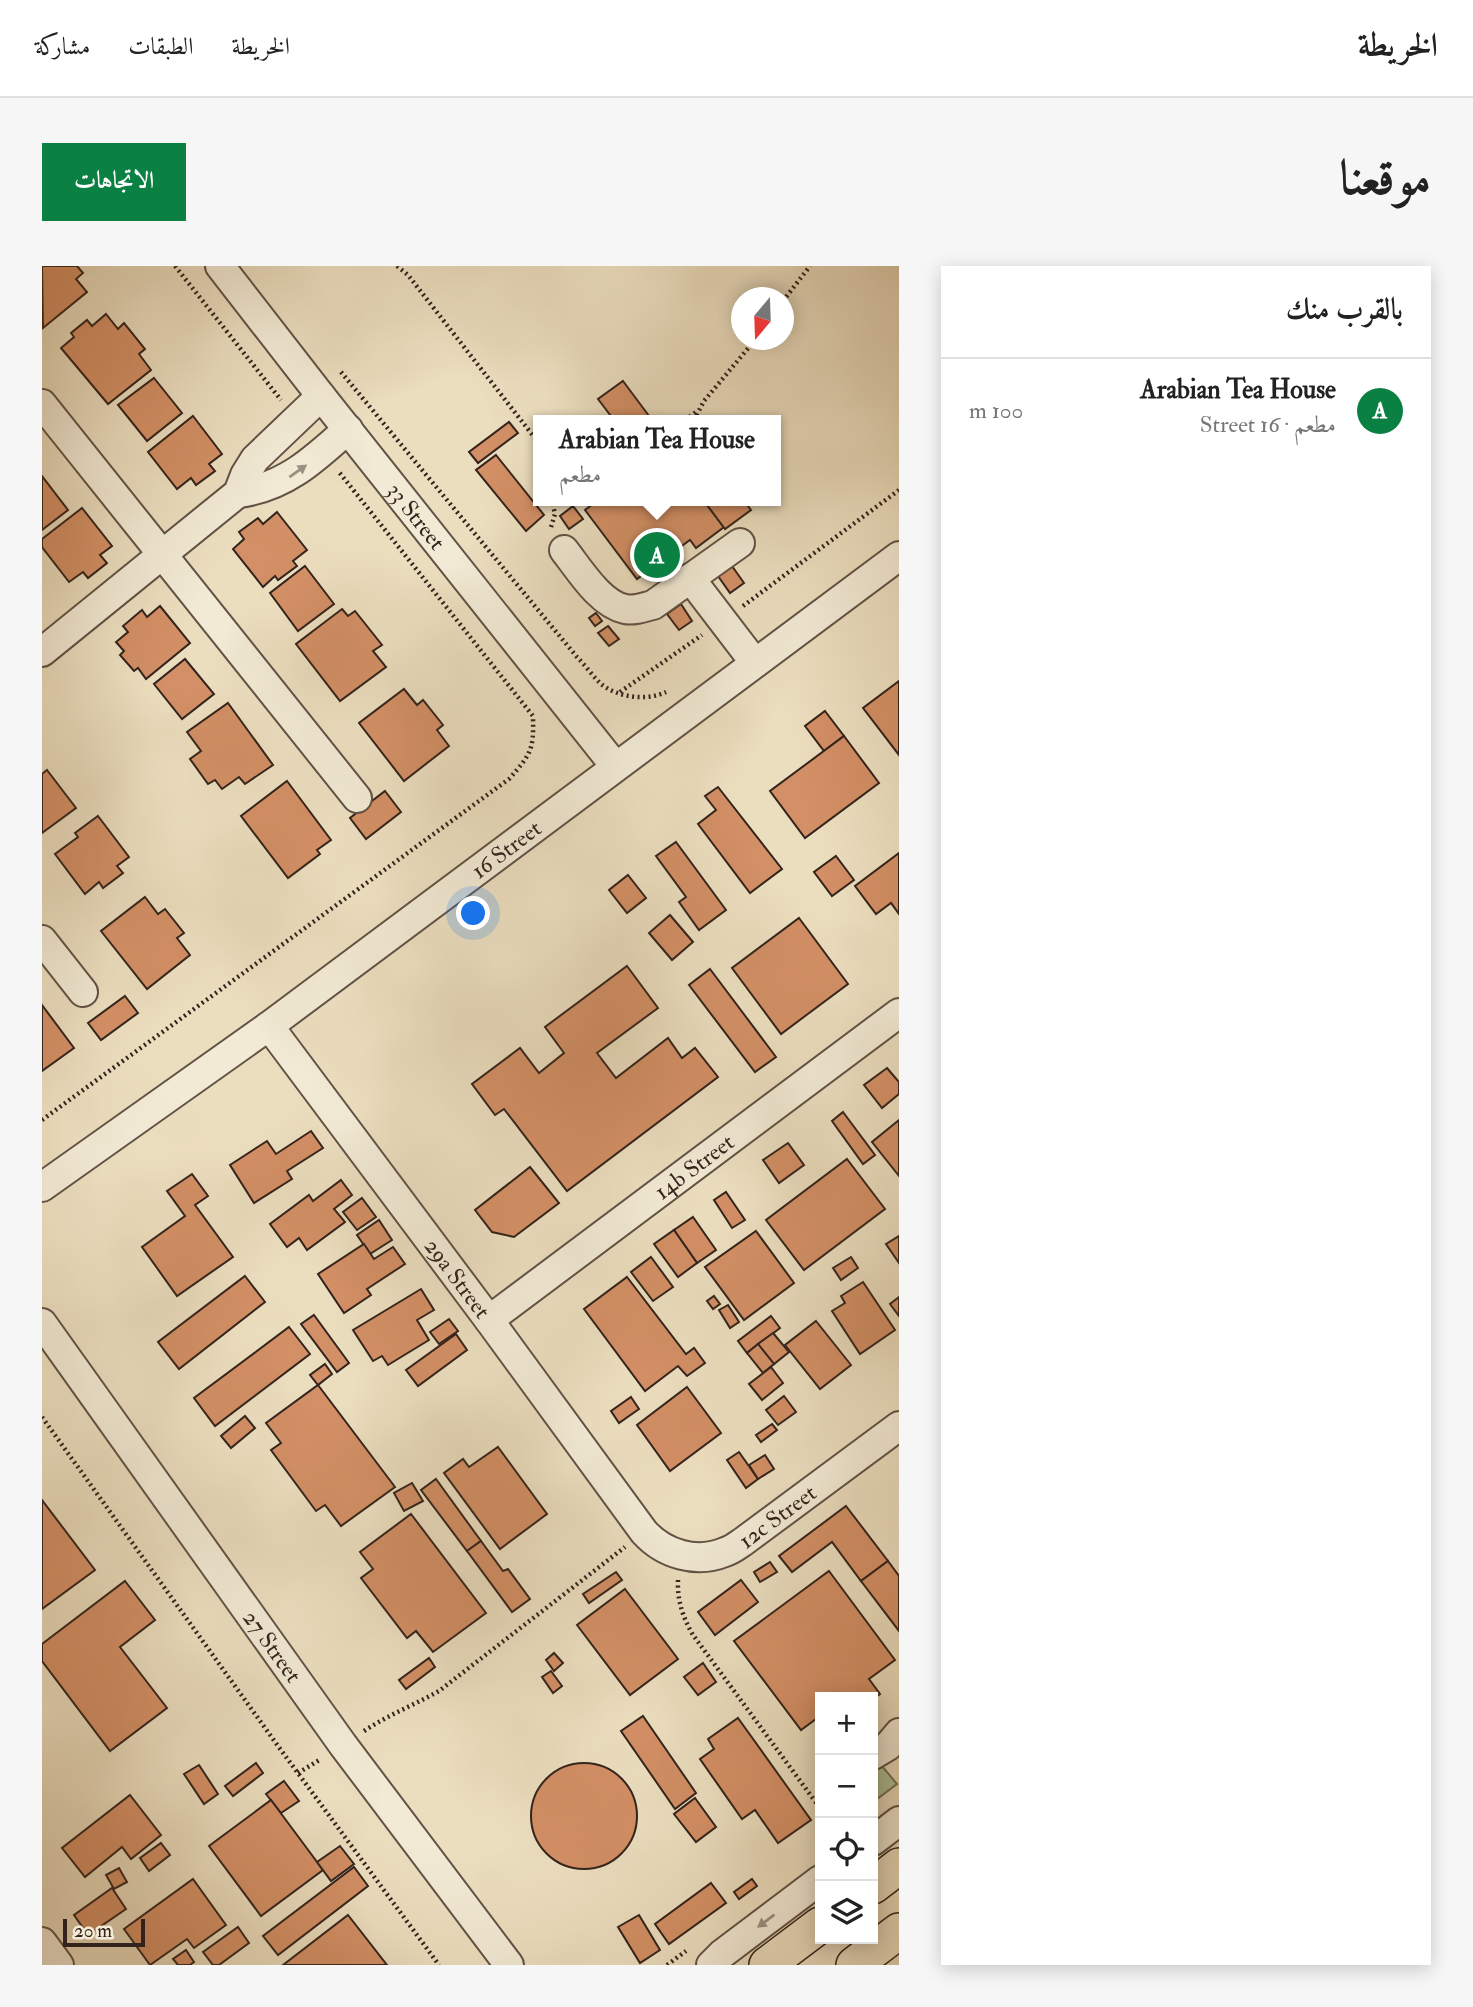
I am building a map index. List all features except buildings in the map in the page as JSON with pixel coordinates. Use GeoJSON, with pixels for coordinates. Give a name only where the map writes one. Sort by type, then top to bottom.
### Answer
{"type":"FeatureCollection","features":[{"type":"Feature","properties":{"kind":"main road"},"geometry":{"type":"LineString","coordinates":[[878,1882],[899,1866]]}},
{"type":"Feature","properties":{"kind":"main road"},"geometry":{"type":"LineString","coordinates":[[767,1965],[815,1929]]}},
{"type":"Feature","properties":{"kind":"main road"},"geometry":{"type":"LineString","coordinates":[[854,1965],[899,1931]]}},
{"type":"Feature","properties":{"kind":"street","name":"33 Street"},"geometry":{"type":"LineString","coordinates":[[220,266],[615,766]]}},
{"type":"Feature","properties":{"kind":"street"},"geometry":{"type":"LineString","coordinates":[[42,652],[238,493],[255,459],[321,396]]}},
{"type":"Feature","properties":{"kind":"street"},"geometry":{"type":"LineString","coordinates":[[42,404],[358,798]]}},
{"type":"Feature","properties":{"kind":"street"},"geometry":{"type":"LineString","coordinates":[[238,493],[279,483],[323,452],[348,429]]}},
{"type":"Feature","properties":{"kind":"street"},"geometry":{"type":"LineString","coordinates":[[564,550],[600,595],[611,604],[625,609],[639,609],[653,605],[740,543]]}},
{"type":"Feature","properties":{"kind":"street","name":"16 Street"},"geometry":{"type":"LineString","coordinates":[[42,1187],[269,1026],[899,556]]}},
{"type":"Feature","properties":{"kind":"street"},"geometry":{"type":"LineString","coordinates":[[690,578],[755,663]]}},
{"type":"Feature","properties":{"kind":"street"},"geometry":{"type":"LineString","coordinates":[[42,940],[83,992]]}},
{"type":"Feature","properties":{"kind":"street","name":"14b Street"},"geometry":{"type":"LineString","coordinates":[[489,1320],[899,1013]]}},
{"type":"Feature","properties":{"kind":"street","name":"29a Street"},"geometry":{"type":"LineString","coordinates":[[269,1026],[644,1532]]}},
{"type":"Feature","properties":{"kind":"street","name":"27 Street"},"geometry":{"type":"LineString","coordinates":[[42,1323],[343,1745],[509,1965]]}},
{"type":"Feature","properties":{"kind":"street","name":"12c Street"},"geometry":{"type":"LineString","coordinates":[[644,1532],[652,1541],[680,1555],[702,1557],[725,1553],[899,1426]]}},
{"type":"Feature","properties":{"kind":"street"},"geometry":{"type":"LineString","coordinates":[[878,1837],[899,1821]]}},
{"type":"Feature","properties":{"kind":"street"},"geometry":{"type":"LineString","coordinates":[[711,1965],[819,1881]]}},
{"type":"Feature","properties":{"kind":"street"},"geometry":{"type":"LineString","coordinates":[[42,1942],[59,1965]]}},
{"type":"Feature","properties":{"kind":"path"},"geometry":{"type":"LineString","coordinates":[[175,266],[297,419]]}},
{"type":"Feature","properties":{"kind":"path"},"geometry":{"type":"LineString","coordinates":[[397,266],[408,275],[533,436]]}},
{"type":"Feature","properties":{"kind":"path"},"geometry":{"type":"LineString","coordinates":[[794,287],[810,266]]}},
{"type":"Feature","properties":{"kind":"path"},"geometry":{"type":"LineString","coordinates":[[692,415],[747,350]]}},
{"type":"Feature","properties":{"kind":"path"},"geometry":{"type":"LineString","coordinates":[[340,372],[577,657],[596,677],[619,693],[899,490]]}},
{"type":"Feature","properties":{"kind":"path"},"geometry":{"type":"LineString","coordinates":[[696,415],[697,411]]}},
{"type":"Feature","properties":{"kind":"path"},"geometry":{"type":"LineString","coordinates":[[42,1120],[509,779],[534,743],[533,716],[323,452]]}},
{"type":"Feature","properties":{"kind":"path"},"geometry":{"type":"LineString","coordinates":[[42,1417],[439,1965]]}},
{"type":"Feature","properties":{"kind":"path"},"geometry":{"type":"LineString","coordinates":[[298,1773],[383,1718],[439,1691],[644,1532]]}},
{"type":"Feature","properties":{"kind":"path"},"geometry":{"type":"LineString","coordinates":[[680,1555],[677,1586],[684,1619],[815,1801]]}},
{"type":"Feature","properties":{"kind":"green space"},"geometry":{"type":"Polygon","coordinates":[[[881,1765],[897,1784],[878,1798],[878,1766],[881,1765]]]}},
{"type":"Feature","properties":{"kind":"place","name":"Arabian Tea House"},"geometry":{"type":"Point","coordinates":[657,555]}}]}
